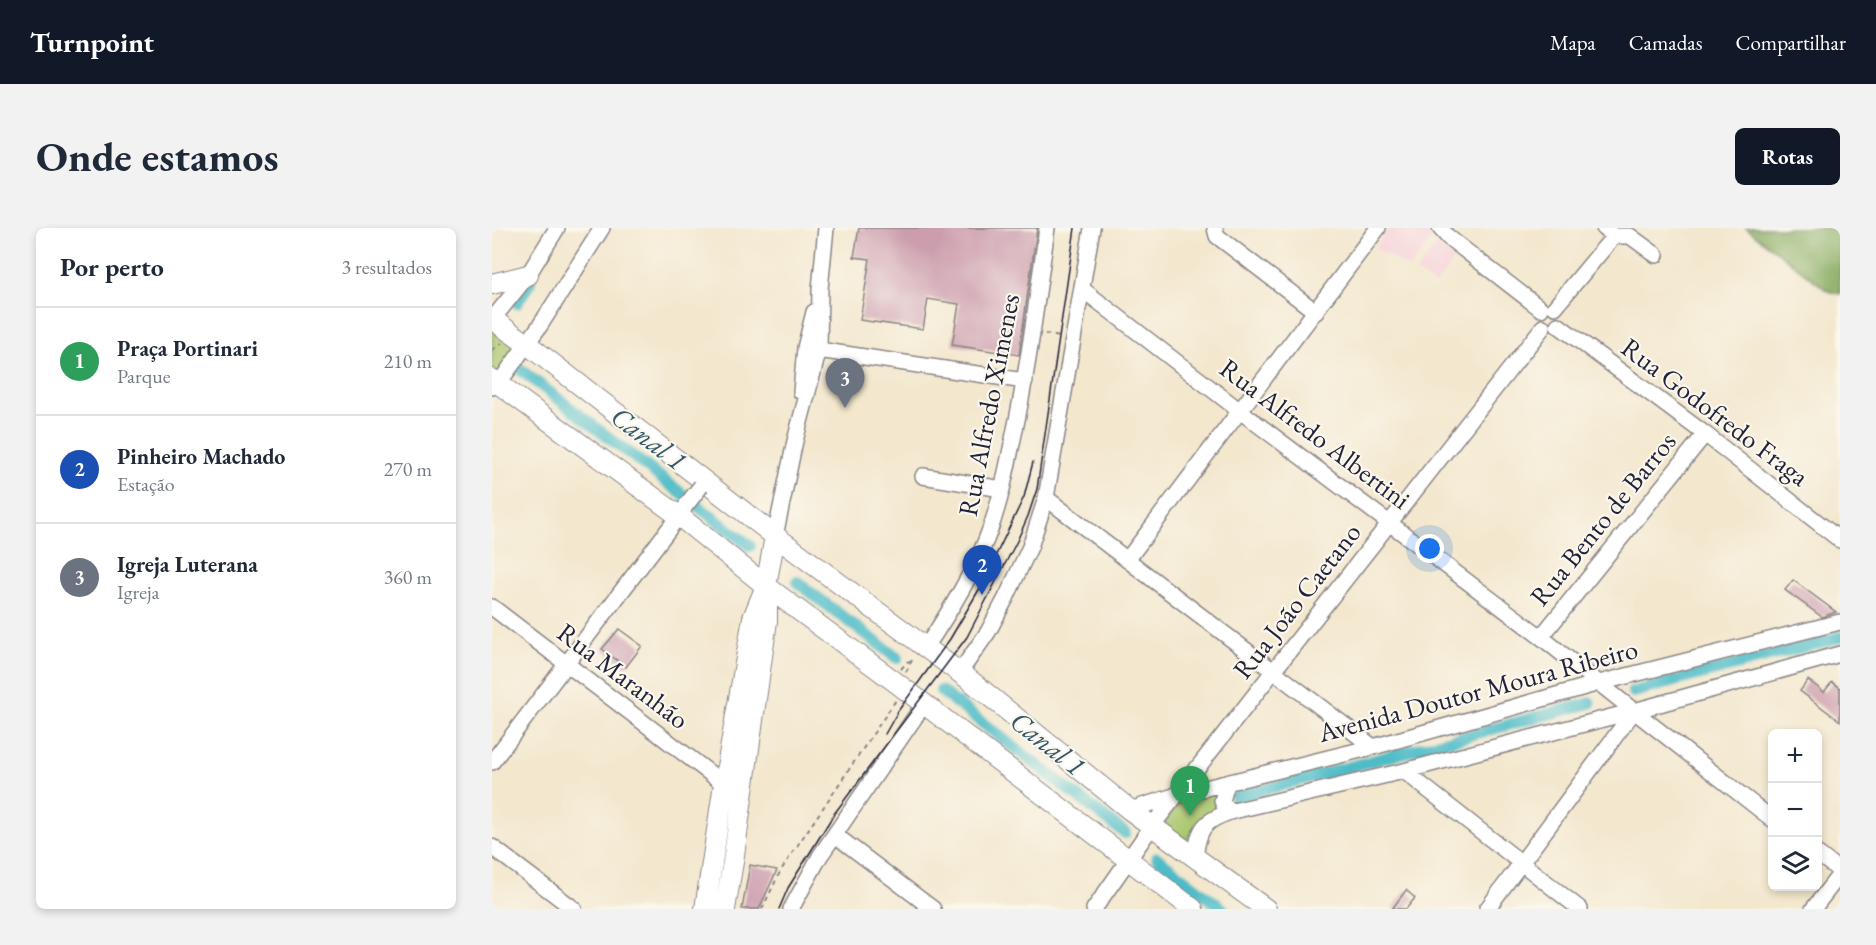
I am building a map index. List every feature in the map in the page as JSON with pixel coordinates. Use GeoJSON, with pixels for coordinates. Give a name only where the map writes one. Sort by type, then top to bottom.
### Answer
{"type":"FeatureCollection","features":[{"type":"Feature","properties":{"kind":"main road"},"geometry":{"type":"LineString","coordinates":[[492,284],[528,275]]}},
{"type":"Feature","properties":{"kind":"main road"},"geometry":{"type":"LineString","coordinates":[[492,319],[703,484],[775,536],[918,653],[960,672],[1130,810],[1150,829],[1266,909]]}},
{"type":"Feature","properties":{"kind":"main road"},"geometry":{"type":"LineString","coordinates":[[497,381],[683,510],[766,586],[901,679],[924,704],[1130,857],[1193,909]]}},
{"type":"Feature","properties":{"kind":"main road"},"geometry":{"type":"LineString","coordinates":[[725,909],[734,862],[767,621],[766,586],[775,536]]}},
{"type":"Feature","properties":{"kind":"main road"},"geometry":{"type":"LineString","coordinates":[[705,909],[753,618],[766,586]]}},
{"type":"Feature","properties":{"kind":"main road"},"geometry":{"type":"LineString","coordinates":[[724,784],[736,797],[734,862]]}},
{"type":"Feature","properties":{"kind":"street"},"geometry":{"type":"LineString","coordinates":[[492,319],[528,275],[557,228]]}},
{"type":"Feature","properties":{"kind":"street"},"geometry":{"type":"LineString","coordinates":[[497,381],[562,294],[602,228]]}},
{"type":"Feature","properties":{"kind":"street","name":"Rua Alfredo Ximenes"},"geometry":{"type":"LineString","coordinates":[[918,653],[961,593],[980,555],[1002,489],[1025,381],[1047,228]]}},
{"type":"Feature","properties":{"kind":"street"},"geometry":{"type":"LineString","coordinates":[[960,672],[988,632],[1010,589],[1030,548],[1046,498],[1092,228]]}},
{"type":"Feature","properties":{"kind":"street"},"geometry":{"type":"LineString","coordinates":[[1215,228],[1217,236],[1316,312]]}},
{"type":"Feature","properties":{"kind":"street"},"geometry":{"type":"LineString","coordinates":[[1127,560],[1378,228]]}},
{"type":"Feature","properties":{"kind":"street"},"geometry":{"type":"LineString","coordinates":[[1440,228],[1448,237],[1548,308]]}},
{"type":"Feature","properties":{"kind":"street"},"geometry":{"type":"LineString","coordinates":[[775,536],[812,349],[827,231]]}},
{"type":"Feature","properties":{"kind":"street"},"geometry":{"type":"LineString","coordinates":[[1551,326],[1538,319],[1609,232],[1630,236],[1656,255]]}},
{"type":"Feature","properties":{"kind":"street","name":"Rua Alfredo Albertini"},"geometry":{"type":"LineString","coordinates":[[1082,289],[1541,637],[1768,815]]}},
{"type":"Feature","properties":{"kind":"street","name":"Rua Godofredo Fraga"},"geometry":{"type":"LineString","coordinates":[[1551,326],[1705,434],[1839,537]]}},
{"type":"Feature","properties":{"kind":"street","name":"Rua João Caetano"},"geometry":{"type":"LineString","coordinates":[[1094,909],[1150,829],[1273,672],[1390,523],[1551,326]]}},
{"type":"Feature","properties":{"kind":"street"},"geometry":{"type":"LineString","coordinates":[[812,349],[1025,381]]}},
{"type":"Feature","properties":{"kind":"street","name":"Rua Bento de Barros"},"geometry":{"type":"LineString","coordinates":[[1541,637],[1705,434]]}},
{"type":"Feature","properties":{"kind":"street"},"geometry":{"type":"LineString","coordinates":[[923,476],[1002,489]]}},
{"type":"Feature","properties":{"kind":"street"},"geometry":{"type":"LineString","coordinates":[[492,762],[703,484]]}},
{"type":"Feature","properties":{"kind":"street"},"geometry":{"type":"LineString","coordinates":[[1046,498],[1373,747]]}},
{"type":"Feature","properties":{"kind":"street","name":"Rua Maranhão"},"geometry":{"type":"LineString","coordinates":[[492,607],[724,784]]}},
{"type":"Feature","properties":{"kind":"street","name":"Avenida Doutor Moura Ribeiro"},"geometry":{"type":"LineString","coordinates":[[1130,810],[1177,795],[1373,747],[1840,622]]}},
{"type":"Feature","properties":{"kind":"street","name":"Avenida Doutor Moura Ribeiro"},"geometry":{"type":"LineString","coordinates":[[1195,859],[1200,831],[1208,822],[1233,811],[1404,771],[1840,654]]}},
{"type":"Feature","properties":{"kind":"street"},"geometry":{"type":"LineString","coordinates":[[790,909],[820,856],[924,704]]}},
{"type":"Feature","properties":{"kind":"street"},"geometry":{"type":"LineString","coordinates":[[1487,909],[1631,709]]}},
{"type":"Feature","properties":{"kind":"street"},"geometry":{"type":"LineString","coordinates":[[1404,771],[1580,909]]}},
{"type":"Feature","properties":{"kind":"street"},"geometry":{"type":"LineString","coordinates":[[1227,783],[1222,801],[1225,807],[1233,811]]}},
{"type":"Feature","properties":{"kind":"street"},"geometry":{"type":"LineString","coordinates":[[835,835],[933,909]]}},
{"type":"Feature","properties":{"kind":"street"},"geometry":{"type":"LineString","coordinates":[[492,847],[574,909]]}},
{"type":"Feature","properties":{"kind":"street"},"geometry":{"type":"LineString","coordinates":[[1813,909],[1840,872],[1822,857]]}},
{"type":"Feature","properties":{"kind":"path"},"geometry":{"type":"LineString","coordinates":[[1042,334],[1065,337]]}},
{"type":"Feature","properties":{"kind":"path"},"geometry":{"type":"LineString","coordinates":[[901,679],[918,653]]}},
{"type":"Feature","properties":{"kind":"path"},"geometry":{"type":"LineString","coordinates":[[762,909],[796,846],[899,695],[901,668],[918,653]]}},
{"type":"Feature","properties":{"kind":"shaded area"},"geometry":{"type":"Polygon","coordinates":[[[1388,228],[1423,228],[1432,238],[1410,268],[1375,248],[1388,228]]]}},
{"type":"Feature","properties":{"kind":"shaded area"},"geometry":{"type":"Polygon","coordinates":[[[1437,244],[1455,259],[1435,285],[1416,272],[1437,244]]]}},
{"type":"Feature","properties":{"kind":"green space"},"geometry":{"type":"Polygon","coordinates":[[[1746,228],[1840,228],[1840,294],[1828,291],[1746,228]]]}},
{"type":"Feature","properties":{"kind":"green space"},"geometry":{"type":"Polygon","coordinates":[[[492,330],[520,343],[499,377],[492,372],[492,330]]]}},
{"type":"Feature","properties":{"kind":"green space"},"geometry":{"type":"Polygon","coordinates":[[[1215,792],[1220,808],[1199,823],[1186,841],[1163,824],[1178,804],[1215,792]]]}},
{"type":"Feature","properties":{"kind":"building"},"geometry":{"type":"Polygon","coordinates":[[[859,228],[1037,228],[1019,355],[952,345],[959,304],[928,299],[923,329],[860,320],[870,259],[854,257],[859,228]]]}},
{"type":"Feature","properties":{"kind":"building"},"geometry":{"type":"Polygon","coordinates":[[[1793,580],[1836,612],[1822,617],[1785,590],[1793,580]]]}},
{"type":"Feature","properties":{"kind":"building"},"geometry":{"type":"Polygon","coordinates":[[[619,629],[642,646],[626,667],[602,649],[619,629]]]}},
{"type":"Feature","properties":{"kind":"building"},"geometry":{"type":"Polygon","coordinates":[[[1808,680],[1824,692],[1832,682],[1840,688],[1840,721],[1800,691],[1808,680]]]}},
{"type":"Feature","properties":{"kind":"building"},"geometry":{"type":"Polygon","coordinates":[[[750,865],[777,870],[759,909],[742,909],[750,865]]]}},
{"type":"Feature","properties":{"kind":"building"},"geometry":{"type":"Polygon","coordinates":[[[1406,890],[1415,898],[1406,909],[1392,909],[1406,890]]]}},
{"type":"Feature","properties":{"kind":"waterway"},"geometry":{"type":"LineString","coordinates":[[517,303],[530,282]]}},
{"type":"Feature","properties":{"kind":"waterway","name":"Canal 1"},"geometry":{"type":"LineString","coordinates":[[518,368],[750,546]]}},
{"type":"Feature","properties":{"kind":"waterway","name":"Canal 1"},"geometry":{"type":"LineString","coordinates":[[797,582],[897,658]]}},
{"type":"Feature","properties":{"kind":"waterway"},"geometry":{"type":"LineString","coordinates":[[1633,692],[1840,637]]}},
{"type":"Feature","properties":{"kind":"waterway","name":"Canal 1"},"geometry":{"type":"LineString","coordinates":[[941,691],[1125,833]]}},
{"type":"Feature","properties":{"kind":"waterway"},"geometry":{"type":"LineString","coordinates":[[1236,797],[1590,703]]}},
{"type":"Feature","properties":{"kind":"waterway","name":"Canal 1"},"geometry":{"type":"LineString","coordinates":[[1157,858],[1223,909]]}},
{"type":"Feature","properties":{"kind":"tram line"},"geometry":{"type":"LineString","coordinates":[[779,909],[788,888],[834,814],[967,637],[1028,516],[1037,489],[1075,228]]}},
{"type":"Feature","properties":{"kind":"tram line"},"geometry":{"type":"LineString","coordinates":[[885,734],[898,711],[950,639],[980,588],[1024,497],[1033,462]]}},
{"type":"Feature","properties":{"kind":"place","name":"Igreja Luterana"},"geometry":{"type":"Point","coordinates":[845,408]}},
{"type":"Feature","properties":{"kind":"place","name":"Pinheiro Machado"},"geometry":{"type":"Point","coordinates":[982,595]}},
{"type":"Feature","properties":{"kind":"place","name":"Praça Portinari"},"geometry":{"type":"Point","coordinates":[1190,816]}}]}
